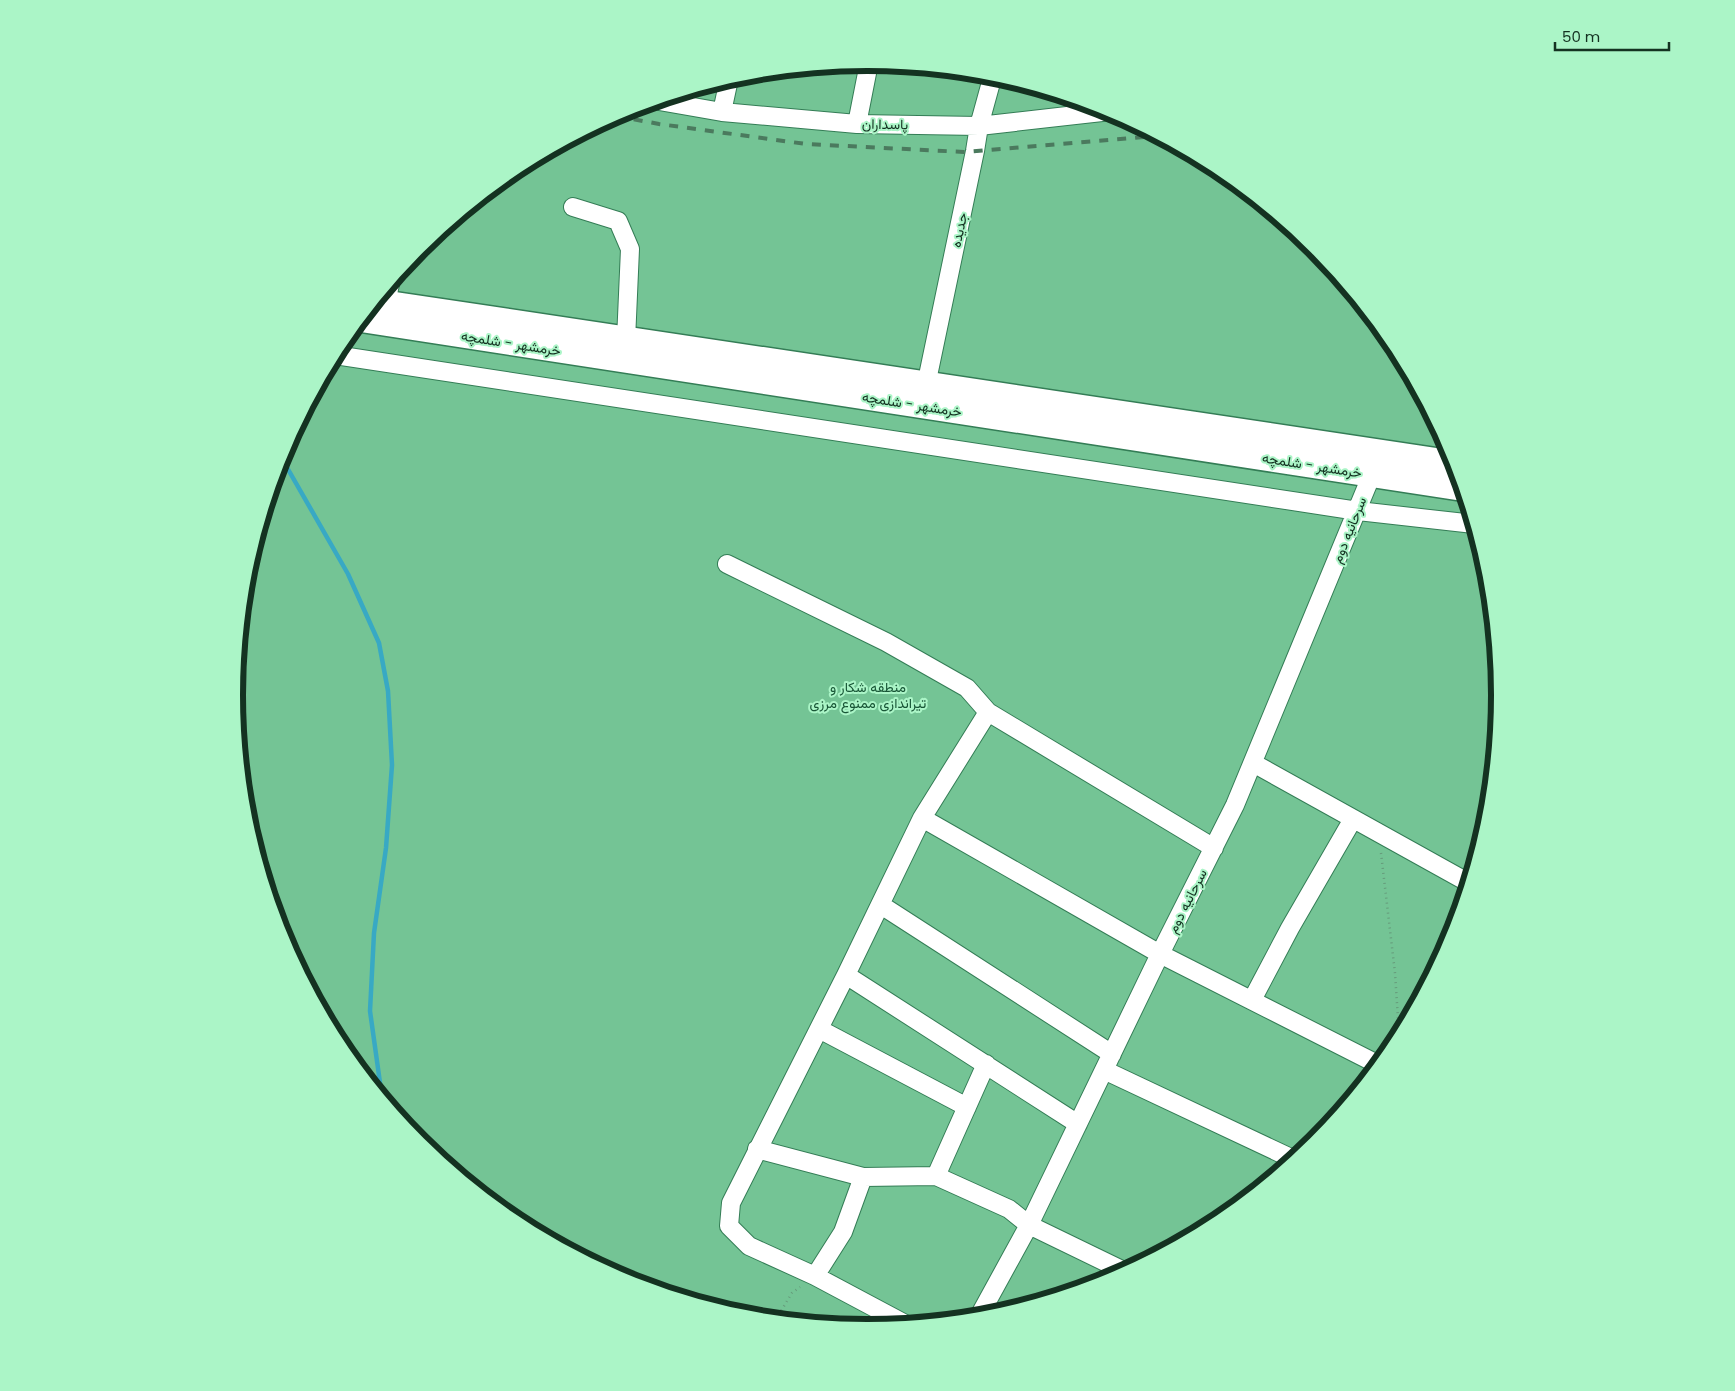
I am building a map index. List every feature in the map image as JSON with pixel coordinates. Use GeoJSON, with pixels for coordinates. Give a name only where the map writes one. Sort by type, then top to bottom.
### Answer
{"type":"FeatureCollection","features":[{"type":"Feature","properties":{"kind":"highway","name":"خرمشهر - شلمچه"},"geometry":{"type":"LineString","coordinates":[[387,297],[924,395],[1372,474],[1456,487]]}},
{"type":"Feature","properties":{"kind":"highway","name":"خرمشهر - شلمچه"},"geometry":{"type":"LineString","coordinates":[[368,320],[1446,463]]}},
{"type":"Feature","properties":{"kind":"street"},"geometry":{"type":"LineString","coordinates":[[857,124],[867,71]]}},
{"type":"Feature","properties":{"kind":"street","name":"جدیده"},"geometry":{"type":"LineString","coordinates":[[924,395],[979,126],[991,83]]}},
{"type":"Feature","properties":{"kind":"street"},"geometry":{"type":"LineString","coordinates":[[722,112],[727,88]]}},
{"type":"Feature","properties":{"kind":"street","name":"پاسداران"},"geometry":{"type":"LineString","coordinates":[[672,103],[722,112],[857,124],[979,126],[1091,113]]}},
{"type":"Feature","properties":{"kind":"street"},"geometry":{"type":"LineString","coordinates":[[573,207],[618,221],[630,249],[626,340]]}},
{"type":"Feature","properties":{"kind":"street"},"geometry":{"type":"LineString","coordinates":[[343,356],[1358,511],[1467,523]]}},
{"type":"Feature","properties":{"kind":"street","name":"سرحانیه دوم"},"geometry":{"type":"LineString","coordinates":[[983,1309],[1029,1225],[1160,954],[1235,805],[1372,474]]}},
{"type":"Feature","properties":{"kind":"street"},"geometry":{"type":"LineString","coordinates":[[728,564],[886,642],[967,688],[988,712],[1214,848]]}},
{"type":"Feature","properties":{"kind":"street"},"geometry":{"type":"LineString","coordinates":[[895,1319],[815,1276],[749,1246],[729,1226],[731,1203],[881,905],[922,818],[988,712]]}},
{"type":"Feature","properties":{"kind":"street"},"geometry":{"type":"LineString","coordinates":[[1253,763],[1464,880]]}},
{"type":"Feature","properties":{"kind":"street"},"geometry":{"type":"LineString","coordinates":[[922,818],[1160,954],[1252,1000],[1377,1057]]}},
{"type":"Feature","properties":{"kind":"street"},"geometry":{"type":"LineString","coordinates":[[1252,1000],[1290,928],[1353,819]]}},
{"type":"Feature","properties":{"kind":"street"},"geometry":{"type":"LineString","coordinates":[[881,905],[1112,1054]]}},
{"type":"Feature","properties":{"kind":"street"},"geometry":{"type":"LineString","coordinates":[[846,975],[1078,1124]]}},
{"type":"Feature","properties":{"kind":"street"},"geometry":{"type":"LineString","coordinates":[[819,1029],[967,1107]]}},
{"type":"Feature","properties":{"kind":"street"},"geometry":{"type":"LineString","coordinates":[[936,1176],[986,1064]]}},
{"type":"Feature","properties":{"kind":"street"},"geometry":{"type":"LineString","coordinates":[[1104,1070],[1288,1157]]}},
{"type":"Feature","properties":{"kind":"street"},"geometry":{"type":"LineString","coordinates":[[757,1149],[863,1177],[936,1176],[1010,1210],[1029,1225],[1116,1267]]}},
{"type":"Feature","properties":{"kind":"street"},"geometry":{"type":"LineString","coordinates":[[815,1276],[843,1232],[863,1177]]}},
{"type":"Feature","properties":{"kind":"path"},"geometry":{"type":"LineString","coordinates":[[1382,835],[1381,862],[1395,973],[1398,1019],[1392,1034]]}},
{"type":"Feature","properties":{"kind":"path"},"geometry":{"type":"LineString","coordinates":[[780,1313],[792,1293],[815,1276]]}},
{"type":"Feature","properties":{"kind":"green space","name":"منطقه شکار و تیراندازی ممنوع مرزی"},"geometry":{"type":"Polygon","coordinates":[[[868,71],[949,77],[989,83],[1068,104],[1144,136],[1214,176],[1248,200],[1309,254],[1363,315],[1387,349],[1427,419],[1444,457],[1459,495],[1480,574],[1486,614],[1492,696],[1486,777],[1480,817],[1459,896],[1444,934],[1408,1008],[1387,1042],[1363,1076],[1309,1137],[1248,1191],[1214,1215],[1144,1255],[1106,1272],[1068,1287],[989,1308],[949,1314],[868,1320],[786,1314],[746,1308],[667,1287],[629,1272],[555,1236],[521,1215],[487,1191],[426,1137],[372,1076],[348,1042],[308,972],[291,934],[276,896],[255,817],[249,777],[243,696],[249,614],[255,574],[276,495],[291,457],[327,383],[348,349],[372,315],[426,254],[487,200],[555,155],[591,136],[667,104],[706,93],[746,83],[827,73],[868,71]]]}},
{"type":"Feature","properties":{"kind":"waterway"},"geometry":{"type":"LineString","coordinates":[[287,467],[348,574],[379,643],[388,691],[392,765],[386,848],[374,933],[370,1011],[380,1086]]}},
{"type":"Feature","properties":{"kind":"railway"},"geometry":{"type":"LineString","coordinates":[[630,119],[806,144],[964,152],[1146,137]]}}]}
